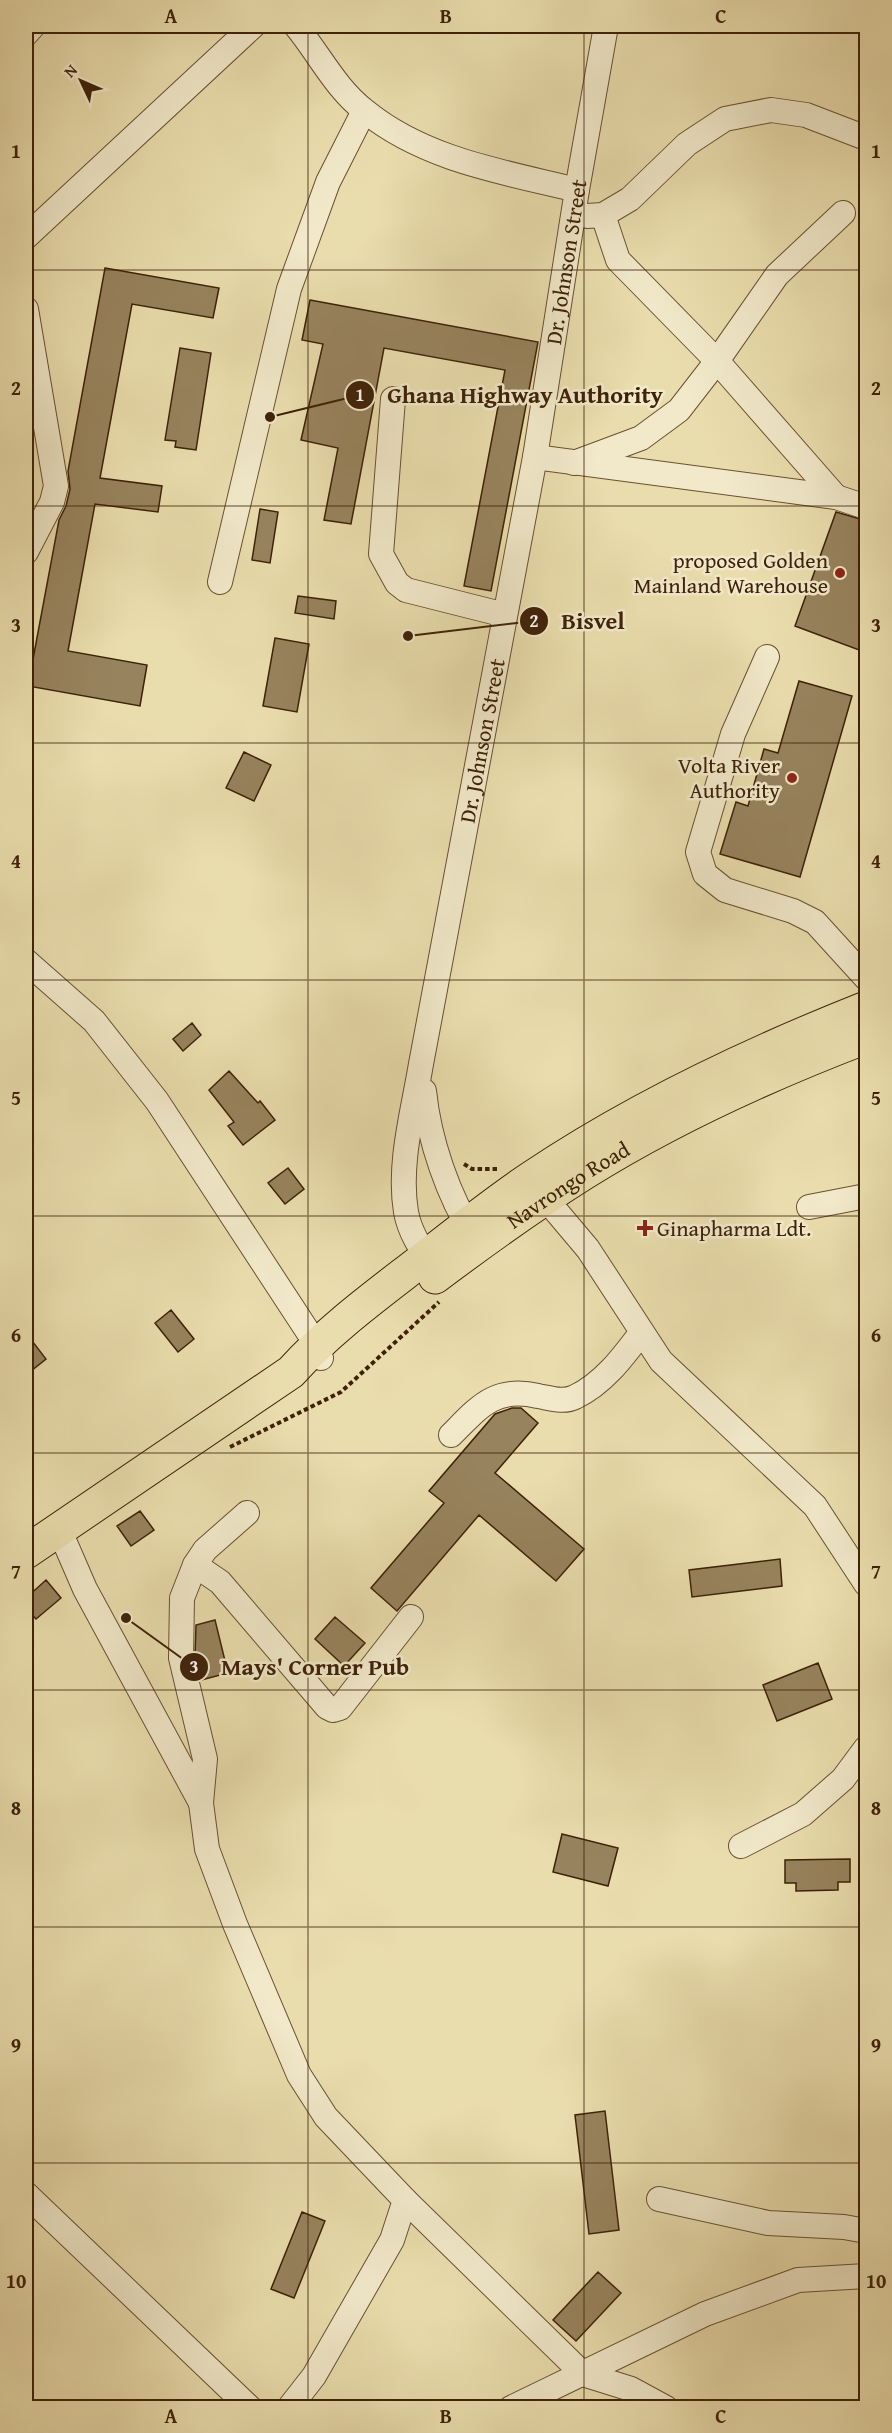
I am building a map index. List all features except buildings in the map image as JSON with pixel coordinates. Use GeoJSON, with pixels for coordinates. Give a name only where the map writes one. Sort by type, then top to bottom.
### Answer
{"type":"FeatureCollection","features":[{"type":"Feature","properties":{"kind":"highway","name":"Navrongo Road"},"geometry":{"type":"LineString","coordinates":[[26,1552],[319,1352],[473,1234],[533,1176],[663,1099],[789,1038],[867,1008]]}},
{"type":"Feature","properties":{"kind":"highway","name":"Navrongo Road"},"geometry":{"type":"LineString","coordinates":[[473,1234],[545,1198],[586,1172],[730,1094],[816,1056],[867,1037]]}},
{"type":"Feature","properties":{"kind":"street"},"geometry":{"type":"LineString","coordinates":[[26,34],[33,26]]}},
{"type":"Feature","properties":{"kind":"street"},"geometry":{"type":"LineString","coordinates":[[26,237],[253,26]]}},
{"type":"Feature","properties":{"kind":"street","name":"Dr. Johnson Street"},"geometry":{"type":"LineString","coordinates":[[432,1265],[418,1245],[406,1213],[405,1164],[421,1065],[535,458],[577,190],[606,26]]}},
{"type":"Feature","properties":{"kind":"street"},"geometry":{"type":"LineString","coordinates":[[309,30],[336,82],[364,111],[405,138],[445,157],[577,190]]}},
{"type":"Feature","properties":{"kind":"street"},"geometry":{"type":"LineString","coordinates":[[573,218],[603,215],[630,199],[687,144],[725,118],[771,110],[806,115],[867,138]]}},
{"type":"Feature","properties":{"kind":"street"},"geometry":{"type":"LineString","coordinates":[[220,582],[289,289],[328,182],[364,111]]}},
{"type":"Feature","properties":{"kind":"street"},"geometry":{"type":"LineString","coordinates":[[574,463],[641,438],[679,410],[717,361],[777,275],[843,213]]}},
{"type":"Feature","properties":{"kind":"street"},"geometry":{"type":"LineString","coordinates":[[603,215],[618,260],[717,361],[836,497]]}},
{"type":"Feature","properties":{"kind":"street"},"geometry":{"type":"LineString","coordinates":[[26,309],[56,486],[52,502],[26,552]]}},
{"type":"Feature","properties":{"kind":"street"},"geometry":{"type":"LineString","coordinates":[[393,399],[381,554],[397,583],[406,590],[505,615]]}},
{"type":"Feature","properties":{"kind":"street"},"geometry":{"type":"LineString","coordinates":[[535,458],[836,497],[867,507]]}},
{"type":"Feature","properties":{"kind":"street"},"geometry":{"type":"LineString","coordinates":[[767,657],[733,734],[698,852],[705,874],[725,890],[793,911],[815,922],[867,978]]}},
{"type":"Feature","properties":{"kind":"street"},"geometry":{"type":"LineString","coordinates":[[26,961],[94,1021],[157,1101],[319,1352]]}},
{"type":"Feature","properties":{"kind":"street","name":"Dr. Johnson Street"},"geometry":{"type":"LineString","coordinates":[[421,1065],[429,1131],[473,1234]]}},
{"type":"Feature","properties":{"kind":"street"},"geometry":{"type":"LineString","coordinates":[[809,1207],[867,1196]]}},
{"type":"Feature","properties":{"kind":"street"},"geometry":{"type":"LineString","coordinates":[[545,1198],[588,1249],[641,1333],[662,1361],[815,1506],[867,1584]]}},
{"type":"Feature","properties":{"kind":"street"},"geometry":{"type":"LineString","coordinates":[[451,1435],[486,1400],[521,1392],[559,1400],[574,1398],[601,1380],[641,1333]]}},
{"type":"Feature","properties":{"kind":"street"},"geometry":{"type":"LineString","coordinates":[[247,1513],[205,1550],[195,1564],[182,1598],[181,1658],[205,1759],[201,1803],[207,1849],[235,1924],[299,2075],[326,2116],[405,2200],[583,2374],[631,2389],[666,2408]]}},
{"type":"Feature","properties":{"kind":"street"},"geometry":{"type":"LineString","coordinates":[[59,1529],[85,1589],[201,1803]]}},
{"type":"Feature","properties":{"kind":"street"},"geometry":{"type":"LineString","coordinates":[[195,1564],[220,1582],[327,1707],[333,1710],[340,1707],[411,1617]]}},
{"type":"Feature","properties":{"kind":"street"},"geometry":{"type":"LineString","coordinates":[[741,1846],[803,1814],[843,1779],[867,1748]]}},
{"type":"Feature","properties":{"kind":"street"},"geometry":{"type":"LineString","coordinates":[[26,2194],[250,2408]]}},
{"type":"Feature","properties":{"kind":"street"},"geometry":{"type":"LineString","coordinates":[[659,2199],[768,2223],[844,2227],[867,2231]]}},
{"type":"Feature","properties":{"kind":"street"},"geometry":{"type":"LineString","coordinates":[[289,2408],[314,2376],[386,2250],[398,2224],[405,2200]]}},
{"type":"Feature","properties":{"kind":"street"},"geometry":{"type":"LineString","coordinates":[[511,2408],[705,2314],[798,2280],[867,2276]]}},
{"type":"Feature","properties":{"kind":"path"},"geometry":{"type":"LineString","coordinates":[[462,1163],[471,1169],[501,1170]]}},
{"type":"Feature","properties":{"kind":"place","name":"Ghana Highway Authority"},"geometry":{"type":"Point","coordinates":[270,417]}},
{"type":"Feature","properties":{"kind":"place","name":"proposed Golden Mainland Warehouse"},"geometry":{"type":"Point","coordinates":[840,573]}},
{"type":"Feature","properties":{"kind":"place","name":"Bisvel"},"geometry":{"type":"Point","coordinates":[408,636]}},
{"type":"Feature","properties":{"kind":"place","name":"Volta River Authority"},"geometry":{"type":"Point","coordinates":[792,778]}},
{"type":"Feature","properties":{"kind":"place","name":"Ginapharma Ldt."},"geometry":{"type":"Point","coordinates":[645,1228]}},
{"type":"Feature","properties":{"kind":"place","name":"Mays' Corner Pub"},"geometry":{"type":"Point","coordinates":[126,1618]}}]}
